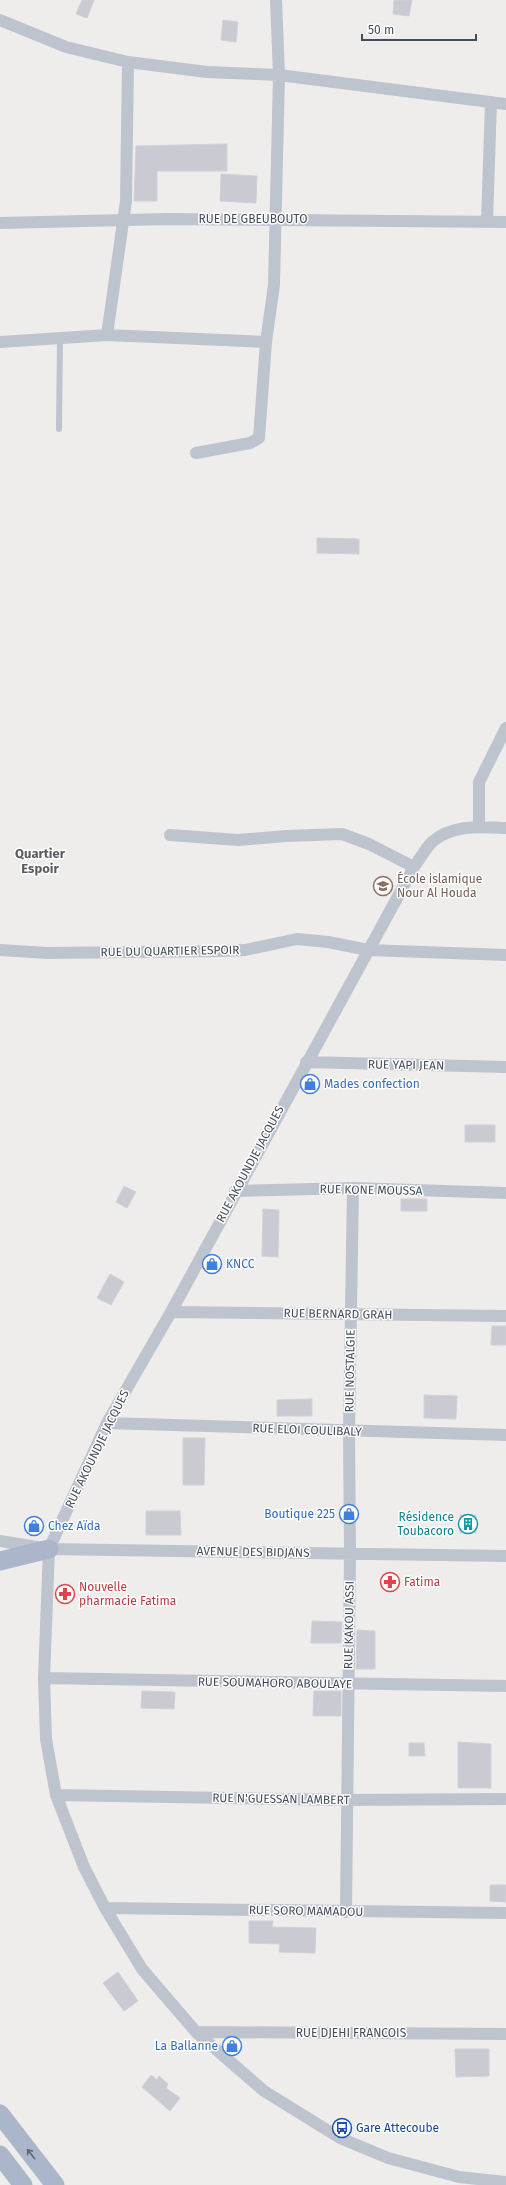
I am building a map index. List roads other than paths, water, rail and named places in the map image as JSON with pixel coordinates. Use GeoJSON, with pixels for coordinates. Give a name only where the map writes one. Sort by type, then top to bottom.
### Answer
{"type":"FeatureCollection","features":[{"type":"Feature","properties":{"kind":"main road"},"geometry":{"type":"LineString","coordinates":[[0,1561],[49,1549]]}},
{"type":"Feature","properties":{"kind":"main road"},"geometry":{"type":"LineString","coordinates":[[0,2114],[55,2185]]}},
{"type":"Feature","properties":{"kind":"main road"},"geometry":{"type":"LineString","coordinates":[[0,2155],[22,2185]]}},
{"type":"Feature","properties":{"kind":"street"},"geometry":{"type":"LineString","coordinates":[[196,454],[250,443],[259,438],[266,342],[274,285],[279,75],[276,0]]}},
{"type":"Feature","properties":{"kind":"street"},"geometry":{"type":"LineString","coordinates":[[0,20],[66,47],[128,62],[207,72],[279,75],[506,104]]}},
{"type":"Feature","properties":{"kind":"street"},"geometry":{"type":"LineString","coordinates":[[107,335],[124,219],[128,62]]}},
{"type":"Feature","properties":{"kind":"street"},"geometry":{"type":"LineString","coordinates":[[487,222],[491,102]]}},
{"type":"Feature","properties":{"kind":"street","name":"RUE DE GBEUBOUTO"},"geometry":{"type":"LineString","coordinates":[[0,223],[124,219],[506,222]]}},
{"type":"Feature","properties":{"kind":"street"},"geometry":{"type":"LineString","coordinates":[[0,342],[107,335],[266,342]]}},
{"type":"Feature","properties":{"kind":"street"},"geometry":{"type":"LineString","coordinates":[[479,827],[478,782],[506,728]]}},
{"type":"Feature","properties":{"kind":"street","name":"RUE AKOUNDJE JACQUES"},"geometry":{"type":"LineString","coordinates":[[506,828],[479,827],[446,832],[431,843],[414,867],[235,1192],[171,1312],[107,1423],[49,1549],[44,1678],[46,1739],[56,1795],[84,1867],[105,1908],[142,1969],[196,2032],[264,2091],[340,2138],[388,2158],[459,2177],[506,2182]]}},
{"type":"Feature","properties":{"kind":"street"},"geometry":{"type":"LineString","coordinates":[[170,835],[238,840],[286,836],[342,834],[369,844],[414,867]]}},
{"type":"Feature","properties":{"kind":"street","name":"RUE DU QUARTIER ESPOIR"},"geometry":{"type":"LineString","coordinates":[[0,950],[47,953],[222,951],[245,950],[297,939],[328,942],[368,950],[506,955]]}},
{"type":"Feature","properties":{"kind":"street","name":"RUE YAPI JEAN"},"geometry":{"type":"LineString","coordinates":[[306,1062],[506,1067]]}},
{"type":"Feature","properties":{"kind":"street","name":"RUE KONE MOUSSA"},"geometry":{"type":"LineString","coordinates":[[235,1192],[353,1188],[506,1193]]}},
{"type":"Feature","properties":{"kind":"street","name":"RUE NOSTALGIE"},"geometry":{"type":"LineString","coordinates":[[350,1553],[349,1431],[353,1188]]}},
{"type":"Feature","properties":{"kind":"street","name":"RUE BERNARD GRAH"},"geometry":{"type":"LineString","coordinates":[[171,1312],[506,1316]]}},
{"type":"Feature","properties":{"kind":"street","name":"RUE ELOI COULIBALY"},"geometry":{"type":"LineString","coordinates":[[107,1423],[506,1435]]}},
{"type":"Feature","properties":{"kind":"street","name":"AVENUE DES BIDJANS"},"geometry":{"type":"LineString","coordinates":[[0,1541],[49,1549],[506,1556]]}},
{"type":"Feature","properties":{"kind":"street","name":"RUE KAKOU ASSI"},"geometry":{"type":"LineString","coordinates":[[346,1912],[346,1800],[350,1553]]}},
{"type":"Feature","properties":{"kind":"street","name":"RUE SOUMAHORO ABOULAYE"},"geometry":{"type":"LineString","coordinates":[[44,1678],[506,1686]]}},
{"type":"Feature","properties":{"kind":"street","name":"RUE N'GUESSAN LAMBERT"},"geometry":{"type":"LineString","coordinates":[[56,1795],[346,1800],[506,1800]]}},
{"type":"Feature","properties":{"kind":"street","name":"RUE SORO MAMADOU"},"geometry":{"type":"LineString","coordinates":[[105,1908],[506,1913]]}},
{"type":"Feature","properties":{"kind":"street","name":"RUE DJEHI FRANCOIS"},"geometry":{"type":"LineString","coordinates":[[196,2032],[506,2034]]}},
{"type":"Feature","properties":{"kind":"lane"},"geometry":{"type":"LineString","coordinates":[[60,338],[60,429]]}},
{"type":"Feature","properties":{"kind":"place","name":"École islamique Nour Al Houda"},"geometry":{"type":"Point","coordinates":[383,886]}},
{"type":"Feature","properties":{"kind":"place","name":"Mades confection"},"geometry":{"type":"Point","coordinates":[310,1084]}},
{"type":"Feature","properties":{"kind":"place","name":"KNCC"},"geometry":{"type":"Point","coordinates":[212,1264]}},
{"type":"Feature","properties":{"kind":"place","name":"Boutique 225"},"geometry":{"type":"Point","coordinates":[349,1514]}},
{"type":"Feature","properties":{"kind":"place","name":"Résidence Toubacoro"},"geometry":{"type":"Point","coordinates":[468,1524]}},
{"type":"Feature","properties":{"kind":"place","name":"Chez Aïda"},"geometry":{"type":"Point","coordinates":[34,1526]}},
{"type":"Feature","properties":{"kind":"place","name":"Fatima"},"geometry":{"type":"Point","coordinates":[390,1582]}},
{"type":"Feature","properties":{"kind":"place","name":"Nouvelle pharmacie Fatima"},"geometry":{"type":"Point","coordinates":[65,1594]}},
{"type":"Feature","properties":{"kind":"place","name":"La Ballanne"},"geometry":{"type":"Point","coordinates":[232,2046]}},
{"type":"Feature","properties":{"kind":"place","name":"Gare Attecoube"},"geometry":{"type":"Point","coordinates":[342,2128]}},
{"type":"Feature","properties":{"kind":"district","name":"Quartier Espoir"},"geometry":{"type":"Point","coordinates":[40,860]}}]}
